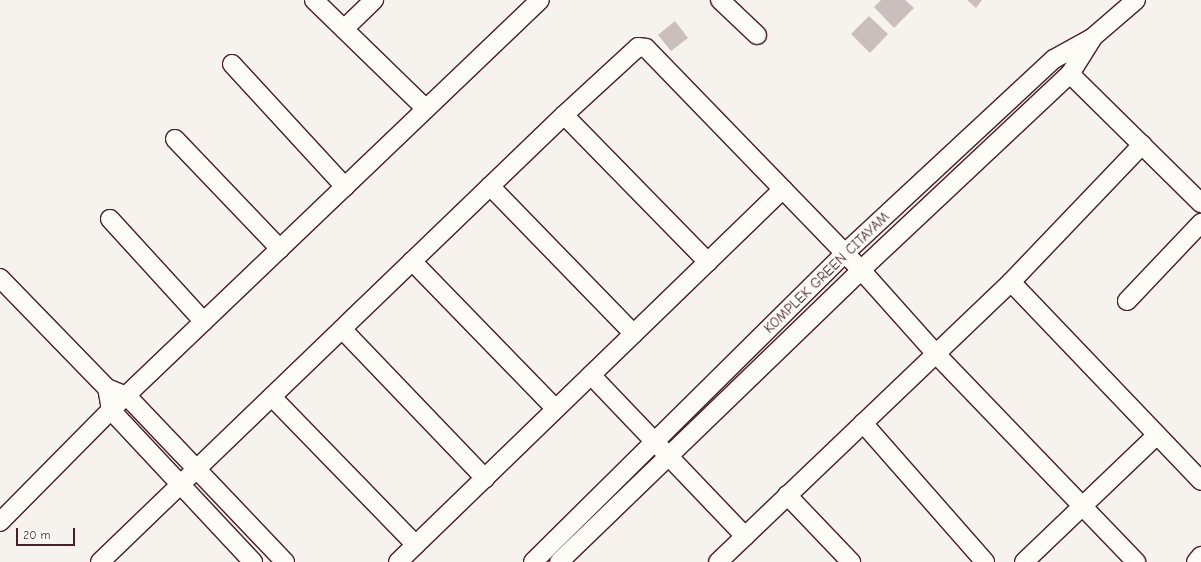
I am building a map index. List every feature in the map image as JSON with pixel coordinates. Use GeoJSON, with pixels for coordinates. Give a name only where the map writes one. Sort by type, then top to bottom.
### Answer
{"type":"FeatureCollection","features":[{"type":"Feature","properties":{"kind":"street"},"geometry":{"type":"LineString","coordinates":[[314,0],[426,109]]}},
{"type":"Feature","properties":{"kind":"street"},"geometry":{"type":"LineString","coordinates":[[344,29],[374,0]]}},
{"type":"Feature","properties":{"kind":"street"},"geometry":{"type":"LineString","coordinates":[[0,522],[112,410],[540,0]]}},
{"type":"Feature","properties":{"kind":"street"},"geometry":{"type":"LineString","coordinates":[[720,0],[757,35]]}},
{"type":"Feature","properties":{"kind":"street","name":"KOMPLEK GREEN CITAYAM"},"geometry":{"type":"LineString","coordinates":[[533,562],[655,443],[845,253],[1054,59],[1092,38],[1136,0]]}},
{"type":"Feature","properties":{"kind":"street"},"geometry":{"type":"LineString","coordinates":[[559,562],[861,270],[1070,74],[1092,38]]}},
{"type":"Feature","properties":{"kind":"street"},"geometry":{"type":"LineString","coordinates":[[108,559],[181,484],[564,114],[630,51],[638,47],[646,48],[845,253],[936,354],[1136,562]]}},
{"type":"Feature","properties":{"kind":"street"},"geometry":{"type":"LineString","coordinates":[[232,64],[345,187]]}},
{"type":"Feature","properties":{"kind":"street"},"geometry":{"type":"LineString","coordinates":[[1070,74],[1201,203]]}},
{"type":"Feature","properties":{"kind":"street"},"geometry":{"type":"LineString","coordinates":[[564,114],[708,262]]}},
{"type":"Feature","properties":{"kind":"street"},"geometry":{"type":"LineString","coordinates":[[175,139],[280,249]]}},
{"type":"Feature","properties":{"kind":"street"},"geometry":{"type":"LineString","coordinates":[[718,562],[1011,282],[1142,145]]}},
{"type":"Feature","properties":{"kind":"street"},"geometry":{"type":"LineString","coordinates":[[490,186],[634,334]]}},
{"type":"Feature","properties":{"kind":"street"},"geometry":{"type":"LineString","coordinates":[[398,562],[783,189]]}},
{"type":"Feature","properties":{"kind":"street"},"geometry":{"type":"LineString","coordinates":[[110,219],[204,322]]}},
{"type":"Feature","properties":{"kind":"street"},"geometry":{"type":"LineString","coordinates":[[1127,301],[1201,223]]}},
{"type":"Feature","properties":{"kind":"street"},"geometry":{"type":"LineString","coordinates":[[412,261],[556,410]]}},
{"type":"Feature","properties":{"kind":"street"},"geometry":{"type":"LineString","coordinates":[[0,278],[107,388],[127,396],[285,562]]}},
{"type":"Feature","properties":{"kind":"street"},"geometry":{"type":"LineString","coordinates":[[1011,282],[1201,481]]}},
{"type":"Feature","properties":{"kind":"street"},"geometry":{"type":"LineString","coordinates":[[342,329],[485,478]]}},
{"type":"Feature","properties":{"kind":"street"},"geometry":{"type":"LineString","coordinates":[[591,375],[745,536]]}},
{"type":"Feature","properties":{"kind":"street"},"geometry":{"type":"LineString","coordinates":[[107,388],[112,410],[254,562]]}},
{"type":"Feature","properties":{"kind":"street"},"geometry":{"type":"LineString","coordinates":[[272,397],[416,545]]}},
{"type":"Feature","properties":{"kind":"street"},"geometry":{"type":"LineString","coordinates":[[863,423],[985,562]]}},
{"type":"Feature","properties":{"kind":"street"},"geometry":{"type":"LineString","coordinates":[[1024,562],[1158,435]]}},
{"type":"Feature","properties":{"kind":"street"},"geometry":{"type":"LineString","coordinates":[[787,496],[851,562]]}},
{"type":"Feature","properties":{"kind":"street"},"geometry":{"type":"LineString","coordinates":[[1196,562],[1201,556]]}},
{"type":"Feature","properties":{"kind":"building"},"geometry":{"type":"Polygon","coordinates":[[[881,0],[905,0],[914,8],[894,28],[874,7],[881,0]]]}},
{"type":"Feature","properties":{"kind":"building"},"geometry":{"type":"Polygon","coordinates":[[[967,0],[982,0],[976,8],[967,0]]]}},
{"type":"Feature","properties":{"kind":"building"},"geometry":{"type":"Polygon","coordinates":[[[869,16],[888,34],[870,53],[851,34],[869,16]]]}},
{"type":"Feature","properties":{"kind":"building"},"geometry":{"type":"Polygon","coordinates":[[[675,21],[688,38],[671,51],[658,35],[675,21]]]}}]}
